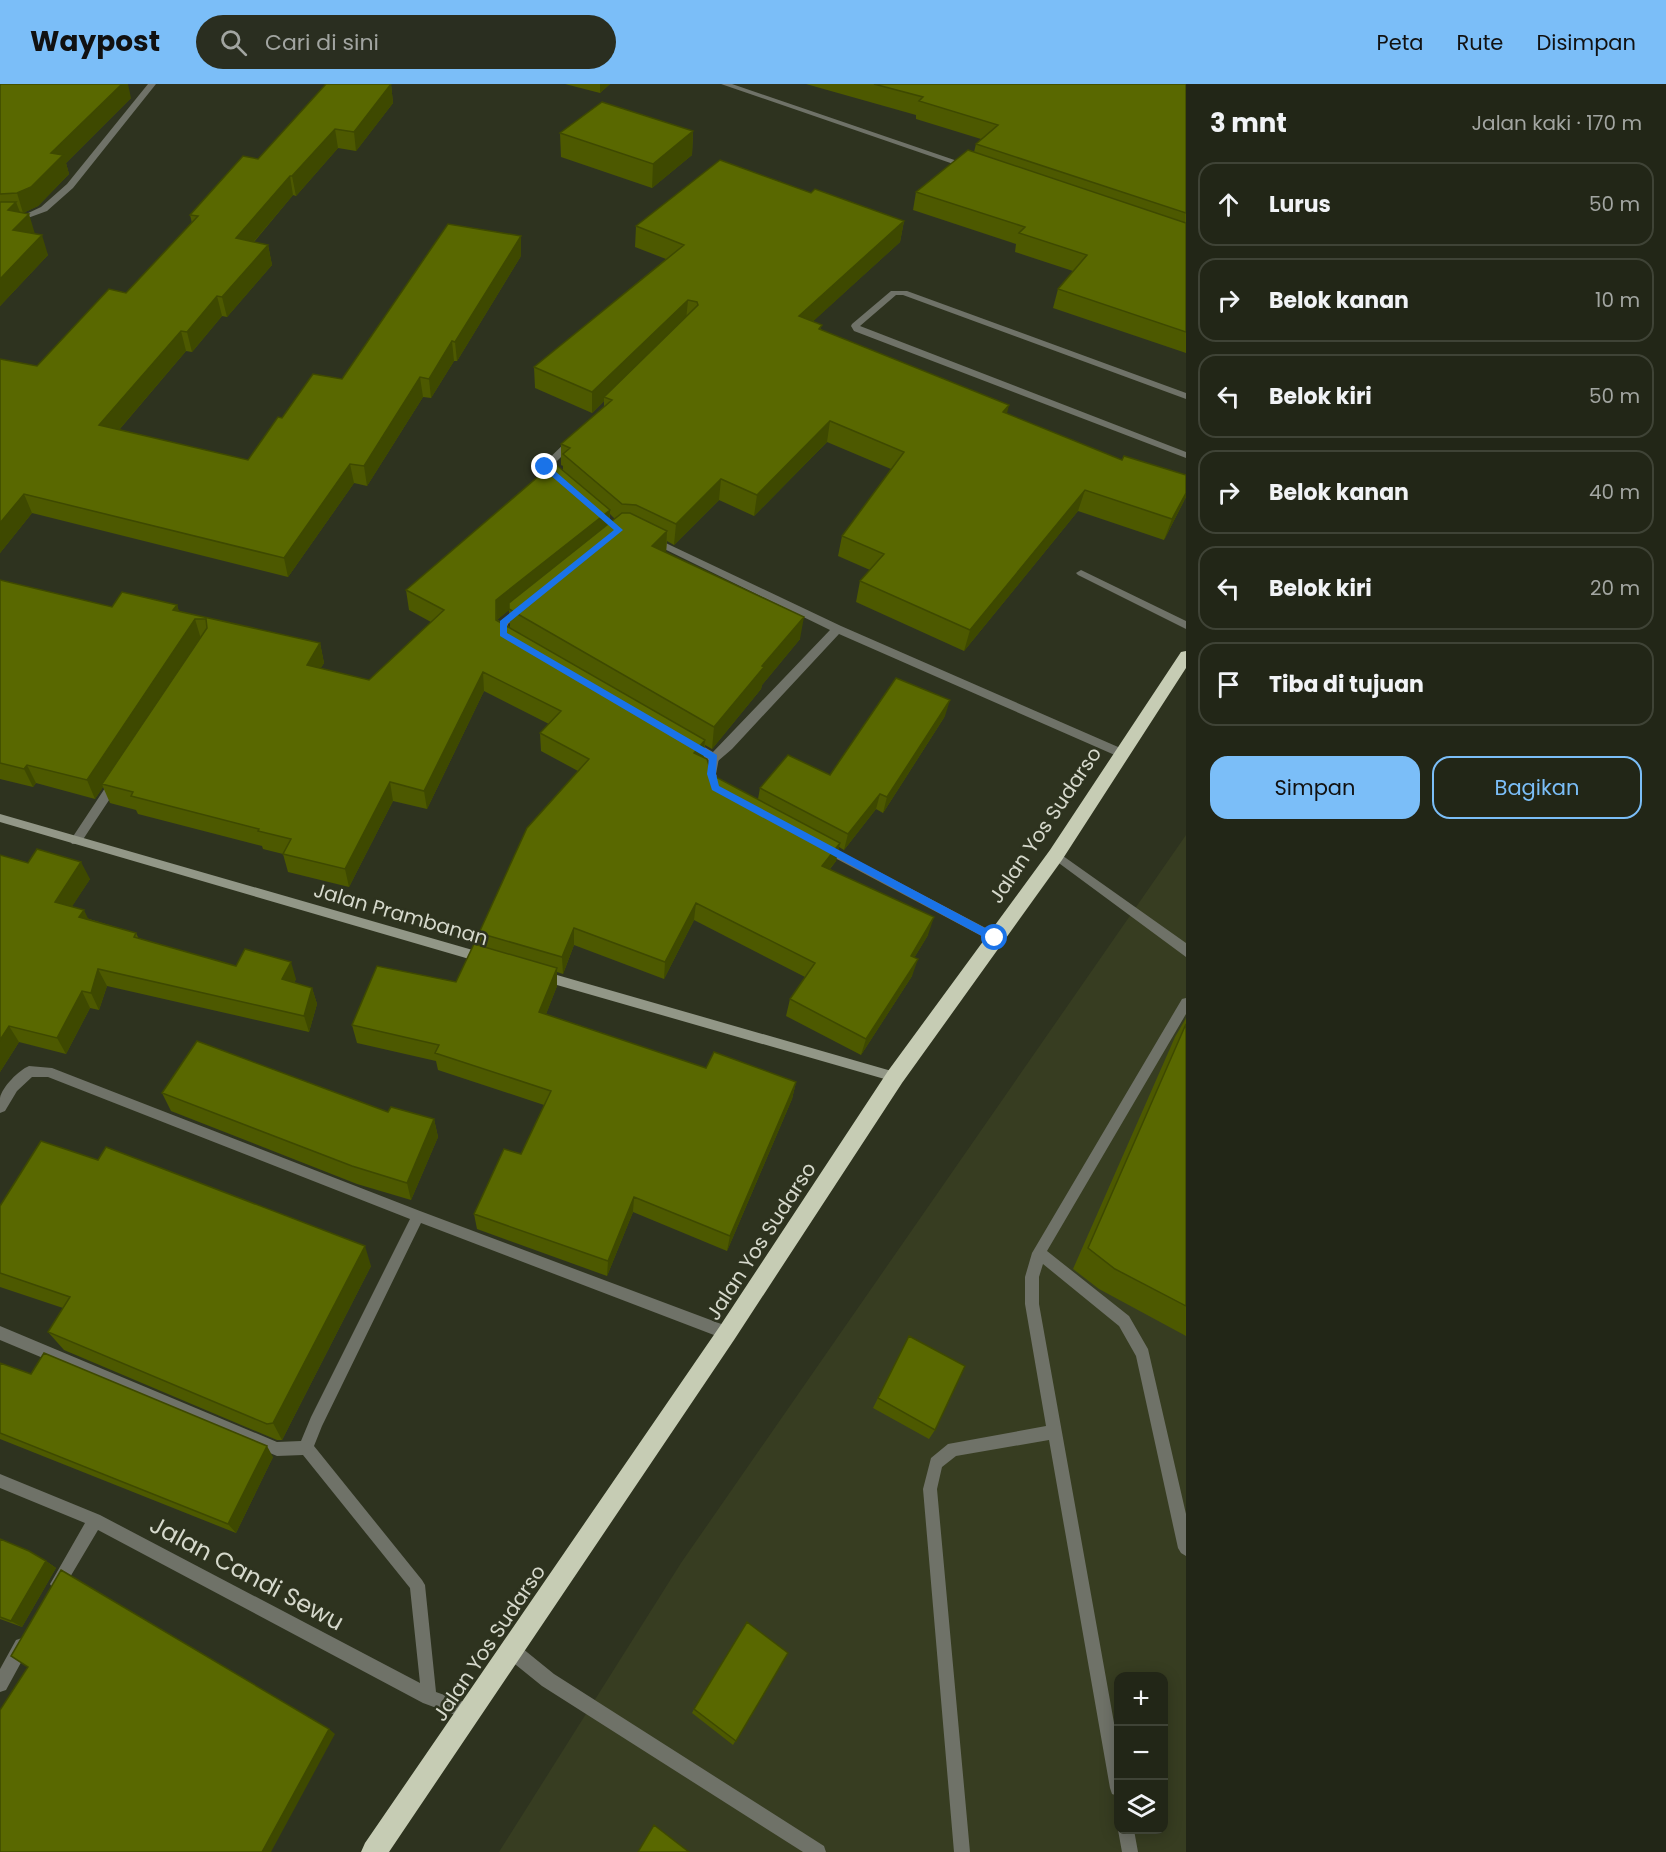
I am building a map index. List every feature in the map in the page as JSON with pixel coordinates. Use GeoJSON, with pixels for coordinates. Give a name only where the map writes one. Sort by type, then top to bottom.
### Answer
{"type":"FeatureCollection","features":[{"type":"Feature","properties":{"kind":"highway","name":"Jalan Yos Sudarso"},"geometry":{"type":"LineString","coordinates":[[374,1852],[727,1333],[896,1077],[1056,855],[1186,657]]}},
{"type":"Feature","properties":{"kind":"street"},"geometry":{"type":"LineString","coordinates":[[0,217],[25,217],[44,209],[70,186],[152,84]]}},
{"type":"Feature","properties":{"kind":"street"},"geometry":{"type":"LineString","coordinates":[[725,84],[972,167]]}},
{"type":"Feature","properties":{"kind":"street"},"geometry":{"type":"LineString","coordinates":[[1186,396],[904,293],[894,292],[855,326],[857,329],[1186,455]]}},
{"type":"Feature","properties":{"kind":"street"},"geometry":{"type":"LineString","coordinates":[[570,488],[545,467],[580,434]]}},
{"type":"Feature","properties":{"kind":"street"},"geometry":{"type":"LineString","coordinates":[[641,534],[837,629],[1121,753]]}},
{"type":"Feature","properties":{"kind":"street"},"geometry":{"type":"LineString","coordinates":[[1082,573],[1186,625]]}},
{"type":"Feature","properties":{"kind":"street"},"geometry":{"type":"LineString","coordinates":[[513,640],[503,634],[503,623],[530,602]]}},
{"type":"Feature","properties":{"kind":"street"},"geometry":{"type":"LineString","coordinates":[[725,793],[715,788],[711,774],[714,758],[728,746],[837,629]]}},
{"type":"Feature","properties":{"kind":"street"},"geometry":{"type":"LineString","coordinates":[[683,740],[714,758]]}},
{"type":"Feature","properties":{"kind":"street"},"geometry":{"type":"LineString","coordinates":[[76,841],[122,772]]}},
{"type":"Feature","properties":{"kind":"street","name":"Jalan Prambanan"},"geometry":{"type":"LineString","coordinates":[[0,818],[499,963]]}},
{"type":"Feature","properties":{"kind":"street"},"geometry":{"type":"LineString","coordinates":[[808,838],[995,938]]}},
{"type":"Feature","properties":{"kind":"street"},"geometry":{"type":"LineString","coordinates":[[1056,855],[1183,947],[1186,952]]}},
{"type":"Feature","properties":{"kind":"street"},"geometry":{"type":"LineString","coordinates":[[533,973],[896,1077]]}},
{"type":"Feature","properties":{"kind":"street"},"geometry":{"type":"LineString","coordinates":[[1118,1780],[1032,1304],[1032,1277],[1039,1253],[1186,1003]]}},
{"type":"Feature","properties":{"kind":"street"},"geometry":{"type":"LineString","coordinates":[[0,1107],[13,1087],[29,1071],[48,1072],[727,1333]]}},
{"type":"Feature","properties":{"kind":"street"},"geometry":{"type":"LineString","coordinates":[[306,1448],[316,1422],[418,1216]]}},
{"type":"Feature","properties":{"kind":"street"},"geometry":{"type":"LineString","coordinates":[[1039,1253],[1124,1321],[1143,1354],[1186,1548]]}},
{"type":"Feature","properties":{"kind":"street"},"geometry":{"type":"LineString","coordinates":[[0,1333],[276,1449],[306,1448]]}},
{"type":"Feature","properties":{"kind":"street"},"geometry":{"type":"LineString","coordinates":[[962,1852],[930,1489],[936,1463],[953,1449],[1055,1432]]}},
{"type":"Feature","properties":{"kind":"street"},"geometry":{"type":"LineString","coordinates":[[306,1448],[417,1585],[429,1697]]}},
{"type":"Feature","properties":{"kind":"street","name":"Jalan Candi Sewu"},"geometry":{"type":"LineString","coordinates":[[0,1481],[95,1520],[429,1697],[469,1712]]}},
{"type":"Feature","properties":{"kind":"street"},"geometry":{"type":"LineString","coordinates":[[48,1602],[95,1520]]}},
{"type":"Feature","properties":{"kind":"street"},"geometry":{"type":"LineString","coordinates":[[0,1684],[30,1633]]}},
{"type":"Feature","properties":{"kind":"street"},"geometry":{"type":"LineString","coordinates":[[511,1650],[548,1680],[818,1852]]}},
{"type":"Feature","properties":{"kind":"street"},"geometry":{"type":"LineString","coordinates":[[1127,1834],[1130,1852]]}},
{"type":"Feature","properties":{"kind":"shaded area"},"geometry":{"type":"Polygon","coordinates":[[[1186,835],[1186,1852],[499,1852],[681,1563],[1186,835]]]}},
{"type":"Feature","properties":{"kind":"building"},"geometry":{"type":"Polygon","coordinates":[[[0,84],[122,84],[51,153],[63,155],[31,187],[17,193],[0,194],[0,84]]]}},
{"type":"Feature","properties":{"kind":"building"},"geometry":{"type":"Polygon","coordinates":[[[326,84],[391,84],[354,132],[335,129],[236,238],[268,245],[222,297],[217,296],[187,332],[181,331],[99,425],[248,460],[278,417],[282,418],[313,374],[342,379],[448,224],[521,236],[455,342],[452,341],[429,379],[420,377],[364,466],[350,464],[284,558],[24,494],[0,523],[0,359],[37,366],[109,289],[126,293],[198,216],[190,215],[243,156],[258,159],[326,84]]]}},
{"type":"Feature","properties":{"kind":"building"},"geometry":{"type":"Polygon","coordinates":[[[874,84],[1186,84],[1186,213],[976,144],[998,125],[919,101],[923,97],[874,84]]]}},
{"type":"Feature","properties":{"kind":"building"},"geometry":{"type":"Polygon","coordinates":[[[602,102],[693,131],[653,164],[560,133],[602,102]]]}},
{"type":"Feature","properties":{"kind":"building"},"geometry":{"type":"Polygon","coordinates":[[[968,150],[1186,223],[1186,332],[1058,289],[1087,255],[1019,233],[1025,227],[916,192],[968,150]]]}},
{"type":"Feature","properties":{"kind":"building"},"geometry":{"type":"Polygon","coordinates":[[[720,160],[811,193],[815,189],[904,221],[799,316],[822,325],[819,329],[1009,405],[1003,412],[1122,460],[1124,456],[1186,475],[1186,493],[1172,519],[1085,490],[970,630],[860,581],[884,554],[842,536],[904,452],[830,421],[757,495],[721,479],[676,524],[636,505],[622,504],[563,454],[570,448],[561,444],[612,400],[604,397],[698,305],[697,302],[688,300],[592,392],[534,367],[684,245],[636,226],[720,160]]]}},
{"type":"Feature","properties":{"kind":"building"},"geometry":{"type":"Polygon","coordinates":[[[0,202],[16,202],[8,210],[29,214],[13,230],[42,235],[0,279],[0,202]]]}},
{"type":"Feature","properties":{"kind":"building"},"geometry":{"type":"Polygon","coordinates":[[[554,463],[610,510],[496,600],[496,620],[705,740],[694,753],[707,759],[712,775],[840,843],[822,866],[934,917],[911,956],[918,959],[866,1039],[790,999],[815,963],[696,903],[665,962],[574,928],[562,957],[479,933],[527,828],[589,759],[540,733],[561,711],[483,672],[424,791],[390,782],[345,869],[283,854],[291,839],[131,796],[133,792],[102,784],[207,628],[206,619],[195,619],[87,780],[27,765],[24,769],[0,763],[0,580],[112,607],[122,592],[177,605],[173,610],[320,643],[307,665],[369,680],[444,610],[406,590],[554,463]]]}},
{"type":"Feature","properties":{"kind":"building"},"geometry":{"type":"Polygon","coordinates":[[[622,513],[630,513],[667,531],[652,546],[804,617],[714,727],[509,609],[509,603],[622,513]]]}},
{"type":"Feature","properties":{"kind":"building"},"geometry":{"type":"Polygon","coordinates":[[[896,678],[950,700],[887,797],[880,794],[848,834],[760,788],[788,755],[830,775],[896,678]]]}},
{"type":"Feature","properties":{"kind":"building"},"geometry":{"type":"Polygon","coordinates":[[[37,849],[81,862],[55,902],[84,910],[79,917],[136,933],[134,937],[236,966],[245,949],[291,962],[282,979],[312,988],[304,1016],[98,969],[91,993],[82,991],[57,1038],[9,1026],[0,1040],[0,855],[28,863],[37,849]]]}},
{"type":"Feature","properties":{"kind":"building"},"geometry":{"type":"Polygon","coordinates":[[[474,944],[557,968],[539,1012],[706,1068],[714,1052],[796,1082],[730,1236],[634,1197],[608,1261],[474,1214],[504,1149],[521,1154],[551,1091],[435,1053],[439,1045],[352,1025],[377,966],[456,982],[474,944]]]}},
{"type":"Feature","properties":{"kind":"building"},"geometry":{"type":"Polygon","coordinates":[[[1186,1024],[1186,1306],[1115,1269],[1088,1248],[1186,1024]]]}},
{"type":"Feature","properties":{"kind":"building"},"geometry":{"type":"Polygon","coordinates":[[[197,1041],[388,1112],[391,1107],[434,1119],[407,1183],[352,1166],[162,1093],[197,1041]]]}},
{"type":"Feature","properties":{"kind":"building"},"geometry":{"type":"Polygon","coordinates":[[[41,1141],[98,1160],[106,1147],[365,1246],[273,1423],[267,1424],[48,1332],[70,1297],[0,1273],[0,1206],[41,1141]]]}},
{"type":"Feature","properties":{"kind":"building"},"geometry":{"type":"Polygon","coordinates":[[[909,1336],[965,1366],[935,1430],[878,1398],[909,1336]]]}},
{"type":"Feature","properties":{"kind":"building"},"geometry":{"type":"Polygon","coordinates":[[[44,1353],[267,1446],[228,1524],[0,1433],[0,1363],[31,1374],[44,1353]]]}},
{"type":"Feature","properties":{"kind":"building"},"geometry":{"type":"Polygon","coordinates":[[[0,1539],[46,1561],[11,1621],[0,1617],[0,1539]]]}},
{"type":"Feature","properties":{"kind":"building"},"geometry":{"type":"Polygon","coordinates":[[[61,1570],[329,1729],[262,1852],[0,1852],[0,1710],[28,1667],[11,1656],[61,1570]]]}},
{"type":"Feature","properties":{"kind":"building"},"geometry":{"type":"Polygon","coordinates":[[[747,1622],[788,1653],[736,1741],[694,1709],[747,1622]]]}},
{"type":"Feature","properties":{"kind":"building"},"geometry":{"type":"Polygon","coordinates":[[[654,1825],[689,1852],[638,1852],[654,1825]]]}},
{"type":"Feature","properties":{"kind":"route"},"geometry":{"type":"LineString","coordinates":[[545,467],[619,530],[503,623],[503,634],[714,758],[711,774],[715,788],[995,938]]}}]}
